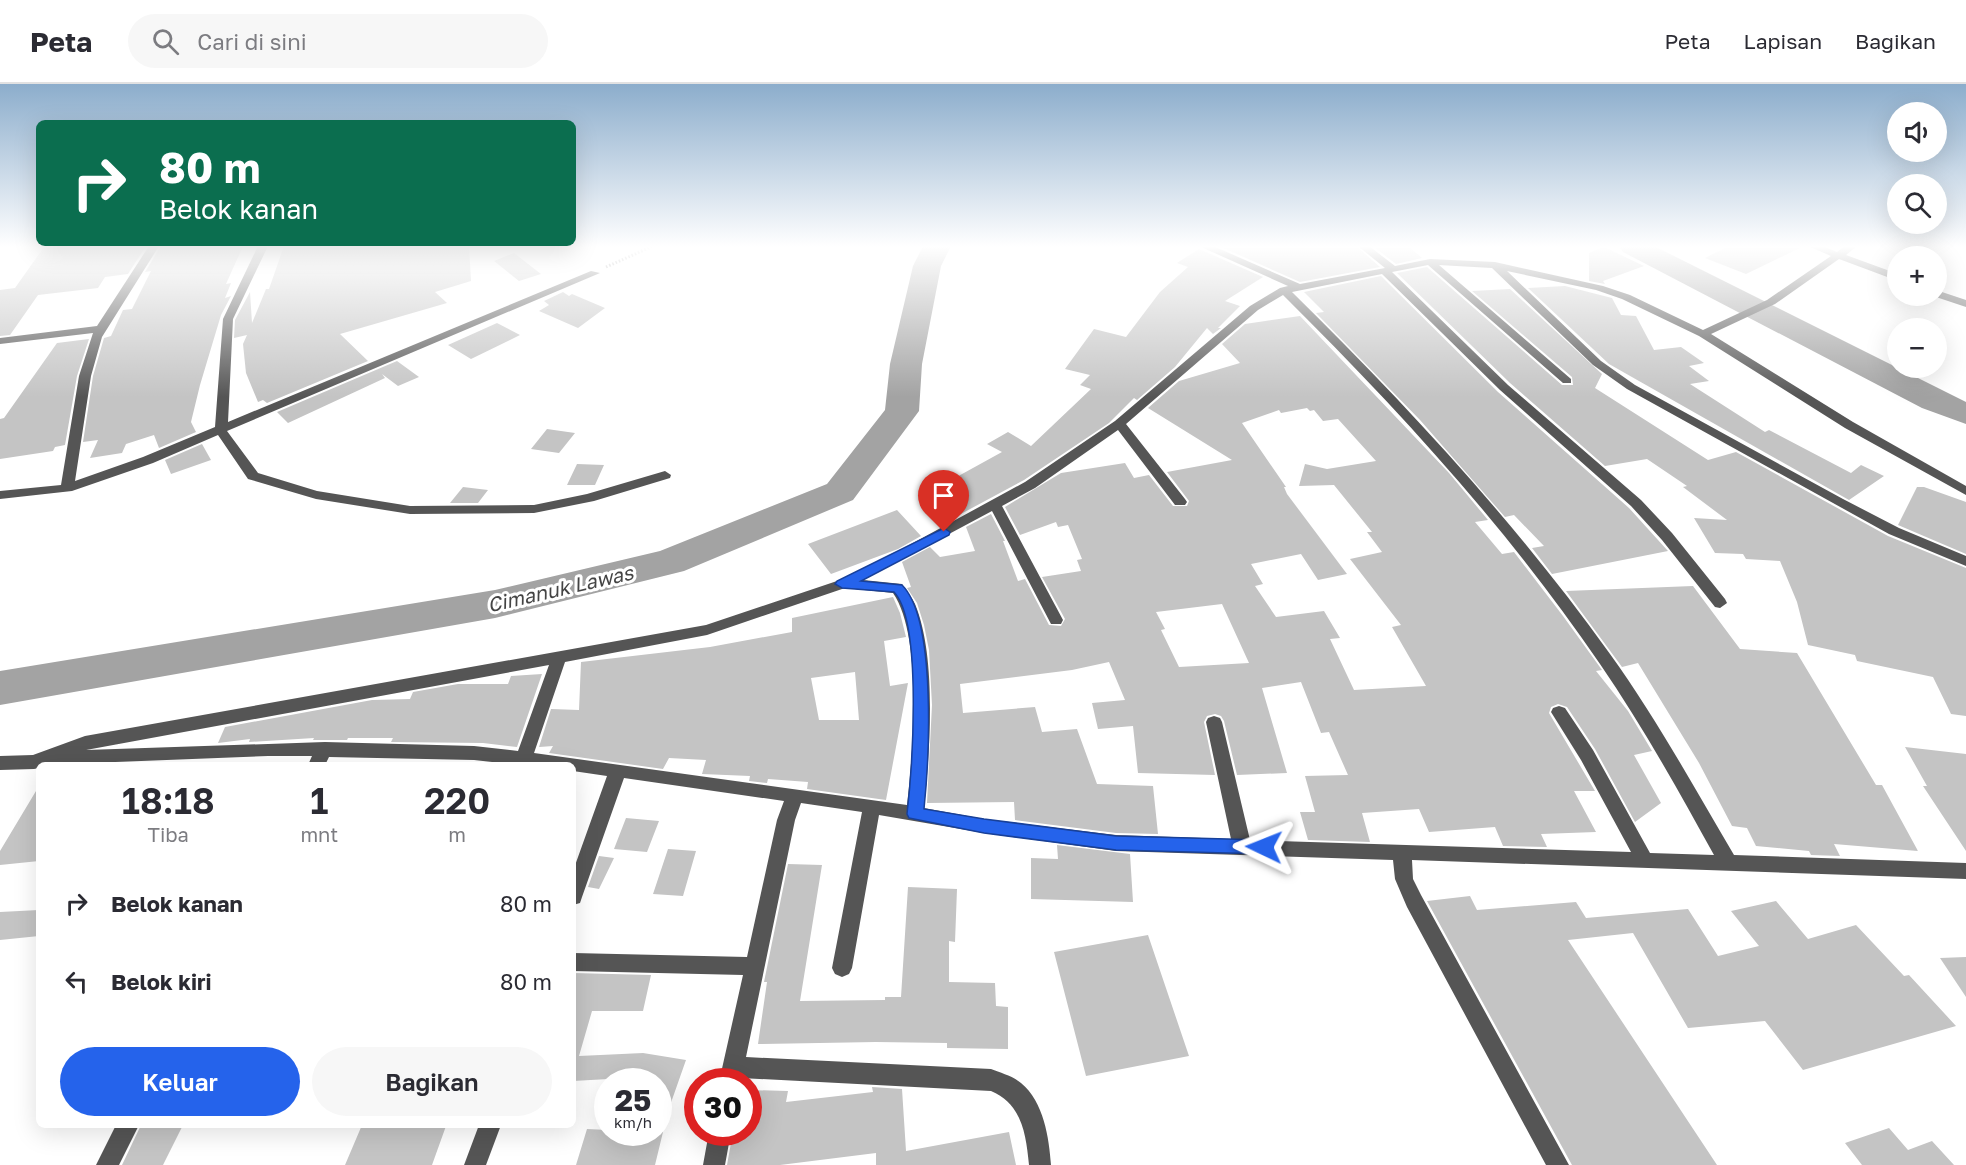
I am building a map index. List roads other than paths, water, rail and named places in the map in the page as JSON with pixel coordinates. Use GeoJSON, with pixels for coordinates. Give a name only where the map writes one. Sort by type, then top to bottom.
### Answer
{"type":"FeatureCollection","features":[{"type":"Feature","properties":{"kind":"street"},"geometry":{"type":"LineString","coordinates":[[67,488],[85,376],[101,329],[122,296]]}},
{"type":"Feature","properties":{"kind":"street"},"geometry":{"type":"LineString","coordinates":[[239,296],[228,319],[221,431],[253,476],[316,495],[410,510],[534,509],[589,498],[665,475]]}},
{"type":"Feature","properties":{"kind":"street"},"geometry":{"type":"LineString","coordinates":[[0,495],[67,488],[104,477],[221,431],[539,296]]}},
{"type":"Feature","properties":{"kind":"street"},"geometry":{"type":"LineString","coordinates":[[34,762],[85,743],[176,725],[707,630],[842,584],[874,570],[1030,485],[1119,424],[1254,308],[1277,296]]}},
{"type":"Feature","properties":{"kind":"street"},"geometry":{"type":"LineString","coordinates":[[1299,296],[1407,415],[1579,622],[1663,748],[1728,862]]}},
{"type":"Feature","properties":{"kind":"street"},"geometry":{"type":"LineString","coordinates":[[1413,296],[1457,345],[1547,426],[1607,475],[1647,514],[1720,603]]}},
{"type":"Feature","properties":{"kind":"street"},"geometry":{"type":"LineString","coordinates":[[1470,296],[1568,381]]}},
{"type":"Feature","properties":{"kind":"street"},"geometry":{"type":"LineString","coordinates":[[1528,296],[1597,363],[1631,387],[1838,502],[1894,531],[1966,561]]}},
{"type":"Feature","properties":{"kind":"street"},"geometry":{"type":"LineString","coordinates":[[1624,296],[1702,334],[1849,425],[1966,490]]}},
{"type":"Feature","properties":{"kind":"street"},"geometry":{"type":"LineString","coordinates":[[1702,334],[1741,318],[1779,296]]}},
{"type":"Feature","properties":{"kind":"street"},"geometry":{"type":"LineString","coordinates":[[1947,297],[1966,304]]}},
{"type":"Feature","properties":{"kind":"street"},"geometry":{"type":"LineString","coordinates":[[0,341],[101,329]]}},
{"type":"Feature","properties":{"kind":"street"},"geometry":{"type":"LineString","coordinates":[[1119,424],[1180,502]]}},
{"type":"Feature","properties":{"kind":"street"},"geometry":{"type":"LineString","coordinates":[[995,504],[1056,620]]}},
{"type":"Feature","properties":{"kind":"street"},"geometry":{"type":"LineString","coordinates":[[842,584],[897,588],[903,594],[911,614],[917,646],[919,685],[920,770],[915,814]]}},
{"type":"Feature","properties":{"kind":"street"},"geometry":{"type":"LineString","coordinates":[[524,758],[559,657]]}},
{"type":"Feature","properties":{"kind":"street"},"geometry":{"type":"LineString","coordinates":[[1559,712],[1587,754],[1646,862]]}},
{"type":"Feature","properties":{"kind":"street"},"geometry":{"type":"LineString","coordinates":[[1214,722],[1232,791],[1242,847]]}},
{"type":"Feature","properties":{"kind":"street"},"geometry":{"type":"LineString","coordinates":[[0,762],[34,762],[97,755],[325,749],[472,759],[524,758],[555,762]]}},
{"type":"Feature","properties":{"kind":"street"},"geometry":{"type":"LineString","coordinates":[[318,762],[325,749]]}},
{"type":"Feature","properties":{"kind":"street"},"geometry":{"type":"LineString","coordinates":[[576,765],[872,806],[984,826],[1116,843],[1966,871]]}},
{"type":"Feature","properties":{"kind":"street"},"geometry":{"type":"LineString","coordinates":[[576,889],[618,770]]}},
{"type":"Feature","properties":{"kind":"street"},"geometry":{"type":"LineString","coordinates":[[732,1068],[786,820],[795,795]]}},
{"type":"Feature","properties":{"kind":"street"},"geometry":{"type":"LineString","coordinates":[[842,968],[872,806]]}},
{"type":"Feature","properties":{"kind":"street"},"geometry":{"type":"LineString","coordinates":[[1402,852],[1404,879],[1414,901],[1558,1165]]}},
{"type":"Feature","properties":{"kind":"street"},"geometry":{"type":"LineString","coordinates":[[576,963],[754,966]]}},
{"type":"Feature","properties":{"kind":"street"},"geometry":{"type":"LineString","coordinates":[[762,1075],[991,1080],[1012,1089],[1026,1106],[1037,1135],[1040,1165]]}},
{"type":"Feature","properties":{"kind":"street"},"geometry":{"type":"LineString","coordinates":[[107,1165],[126,1128]]}},
{"type":"Feature","properties":{"kind":"street"},"geometry":{"type":"LineString","coordinates":[[475,1165],[489,1128]]}},
{"type":"Feature","properties":{"kind":"street"},"geometry":{"type":"LineString","coordinates":[[714,1165],[717,1146]]}},
{"type":"Feature","properties":{"kind":"waterway","name":"Cimanuk Lawas"},"geometry":{"type":"LineString","coordinates":[[0,688],[495,604],[670,562],[840,492],[902,411],[906,364],[920,296]]}},
{"type":"Feature","properties":{"kind":"waterway","name":"Cimanuk Lawas"},"geometry":{"type":"LineString","coordinates":[[1731,296],[1934,401],[1966,414]]}}]}
